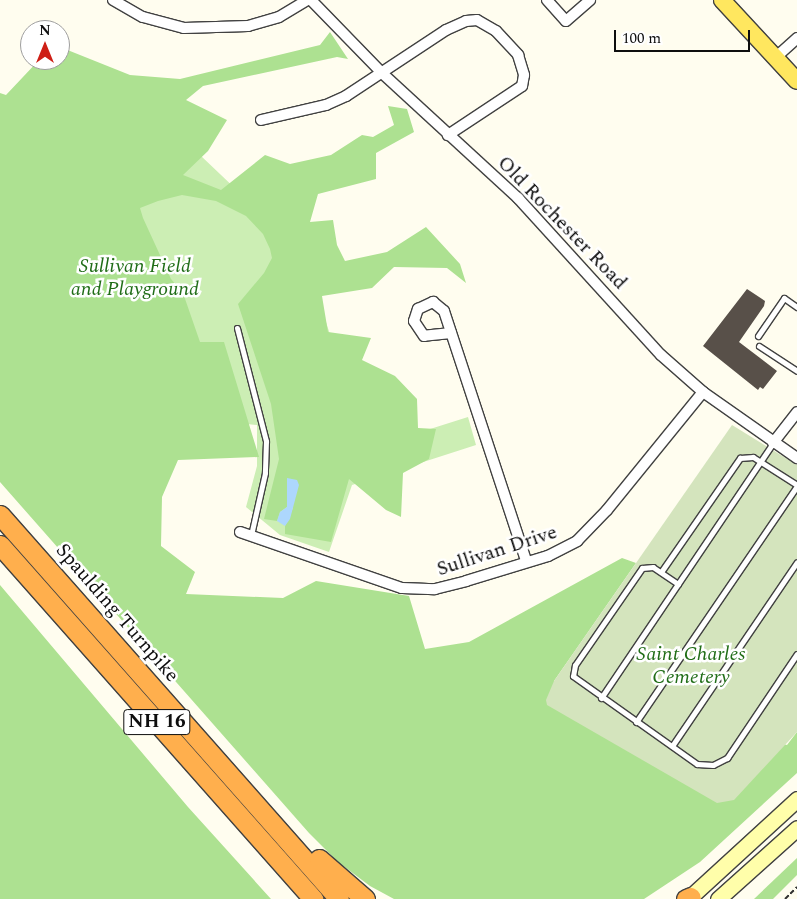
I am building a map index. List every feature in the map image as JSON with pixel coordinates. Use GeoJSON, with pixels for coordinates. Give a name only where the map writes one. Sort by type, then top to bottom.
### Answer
{"type":"FeatureCollection","features":[{"type":"Feature","properties":{"kind":"highway","name":"Spaulding Turnpike"},"geometry":{"type":"LineString","coordinates":[[0,514],[339,899]]}},
{"type":"Feature","properties":{"kind":"highway","name":"Spaulding Turnpike"},"geometry":{"type":"LineString","coordinates":[[0,545],[313,899]]}},
{"type":"Feature","properties":{"kind":"highway"},"geometry":{"type":"LineString","coordinates":[[260,809],[286,828],[333,874],[365,899]]}},
{"type":"Feature","properties":{"kind":"main road"},"geometry":{"type":"LineString","coordinates":[[722,0],[797,81]]}},
{"type":"Feature","properties":{"kind":"main road"},"geometry":{"type":"LineString","coordinates":[[688,898],[797,799]]}},
{"type":"Feature","properties":{"kind":"main road"},"geometry":{"type":"LineString","coordinates":[[718,899],[797,828]]}},
{"type":"Feature","properties":{"kind":"street"},"geometry":{"type":"LineString","coordinates":[[113,0],[162,25],[216,28],[269,21],[309,0]]}},
{"type":"Feature","properties":{"kind":"street","name":"Old Rochester Road"},"geometry":{"type":"LineString","coordinates":[[309,0],[382,73],[518,198],[642,335],[703,392],[773,443],[797,458]]}},
{"type":"Feature","properties":{"kind":"street"},"geometry":{"type":"LineString","coordinates":[[547,0],[566,21],[590,0]]}},
{"type":"Feature","properties":{"kind":"street"},"geometry":{"type":"LineString","coordinates":[[261,120],[326,105],[382,73],[418,46],[461,23],[477,20],[496,31],[518,55],[524,75],[522,86],[448,135]]}},
{"type":"Feature","properties":{"kind":"street"},"geometry":{"type":"LineString","coordinates":[[775,58],[797,38]]}},
{"type":"Feature","properties":{"kind":"street"},"geometry":{"type":"LineString","coordinates":[[451,333],[526,561]]}},
{"type":"Feature","properties":{"kind":"street","name":"Sullivan Drive"},"geometry":{"type":"LineString","coordinates":[[240,532],[391,585],[424,590],[466,581],[568,547],[593,527],[703,392]]}},
{"type":"Feature","properties":{"kind":"street"},"geometry":{"type":"LineString","coordinates":[[773,443],[797,412]]}},
{"type":"Feature","properties":{"kind":"lane"},"geometry":{"type":"LineString","coordinates":[[758,336],[784,298],[797,308]]}},
{"type":"Feature","properties":{"kind":"lane"},"geometry":{"type":"LineString","coordinates":[[237,328],[266,441],[265,473],[251,535]]}},
{"type":"Feature","properties":{"kind":"lane"},"geometry":{"type":"LineString","coordinates":[[759,346],[797,371]]}},
{"type":"Feature","properties":{"kind":"lane"},"geometry":{"type":"LineString","coordinates":[[601,698],[762,462],[773,443]]}},
{"type":"Feature","properties":{"kind":"lane"},"geometry":{"type":"LineString","coordinates":[[636,722],[797,486],[762,462],[747,455],[735,463],[661,572]]}},
{"type":"Feature","properties":{"kind":"lane"},"geometry":{"type":"LineString","coordinates":[[672,746],[797,562]]}},
{"type":"Feature","properties":{"kind":"lane"},"geometry":{"type":"LineString","coordinates":[[678,584],[653,568],[642,568],[575,666],[573,676],[577,681],[697,764],[720,763],[797,654]]}},
{"type":"Feature","properties":{"kind":"path"},"geometry":{"type":"LineString","coordinates":[[785,899],[797,886]]}},
{"type":"Feature","properties":{"kind":"green space"},"geometry":{"type":"Polygon","coordinates":[[[330,32],[348,59],[337,57],[203,86],[186,100],[227,120],[208,151],[183,175],[221,190],[265,155],[290,164],[331,155],[362,135],[373,137],[394,125],[388,106],[407,109],[414,132],[376,153],[376,179],[318,194],[310,222],[333,220],[337,245],[345,261],[387,252],[426,227],[460,264],[466,283],[447,268],[394,267],[372,288],[322,296],[328,332],[371,338],[362,360],[395,376],[417,399],[418,428],[436,429],[429,459],[403,473],[401,517],[386,510],[349,479],[331,542],[285,534],[285,526],[293,508],[288,478],[287,507],[280,512],[277,521],[264,519],[279,459],[271,404],[238,304],[264,273],[272,258],[270,249],[263,234],[246,216],[216,201],[182,195],[158,201],[140,208],[143,218],[171,279],[183,293],[200,342],[224,342],[259,457],[178,460],[162,497],[161,546],[195,572],[186,594],[283,598],[316,581],[409,596],[425,649],[469,642],[622,558],[636,563],[554,681],[787,745],[797,732],[797,773],[700,862],[644,899],[394,899],[370,886],[338,862],[309,833],[0,482],[0,93],[6,95],[30,70],[70,70],[70,51],[130,75],[180,79],[320,45],[330,32]]]}},
{"type":"Feature","properties":{"kind":"green space","name":"Sullivan Field and Playground"},"geometry":{"type":"Polygon","coordinates":[[[139,97],[304,254],[367,449],[468,417],[476,445],[352,485],[329,552],[280,535],[246,507],[257,466],[257,425],[145,413],[0,130],[139,97]]]}},
{"type":"Feature","properties":{"kind":"green space","name":"Saint Charles Cemetery"},"geometry":{"type":"Polygon","coordinates":[[[732,425],[797,465],[797,732],[734,800],[717,803],[547,705],[546,700],[554,681],[732,425]]]}},
{"type":"Feature","properties":{"kind":"green space"},"geometry":{"type":"Polygon","coordinates":[[[0,585],[188,807],[271,899],[0,899],[0,585]]]}},
{"type":"Feature","properties":{"kind":"green space"},"geometry":{"type":"Polygon","coordinates":[[[797,858],[797,875],[773,899],[754,899],[797,858]]]}},
{"type":"Feature","properties":{"kind":"water"},"geometry":{"type":"Polygon","coordinates":[[[287,478],[297,480],[299,485],[290,519],[285,526],[277,521],[280,512],[287,507],[287,478]]]}},
{"type":"Feature","properties":{"kind":"building"},"geometry":{"type":"Polygon","coordinates":[[[747,289],[765,301],[764,306],[739,342],[777,371],[763,389],[760,387],[758,390],[703,346],[747,289]]]}}]}
